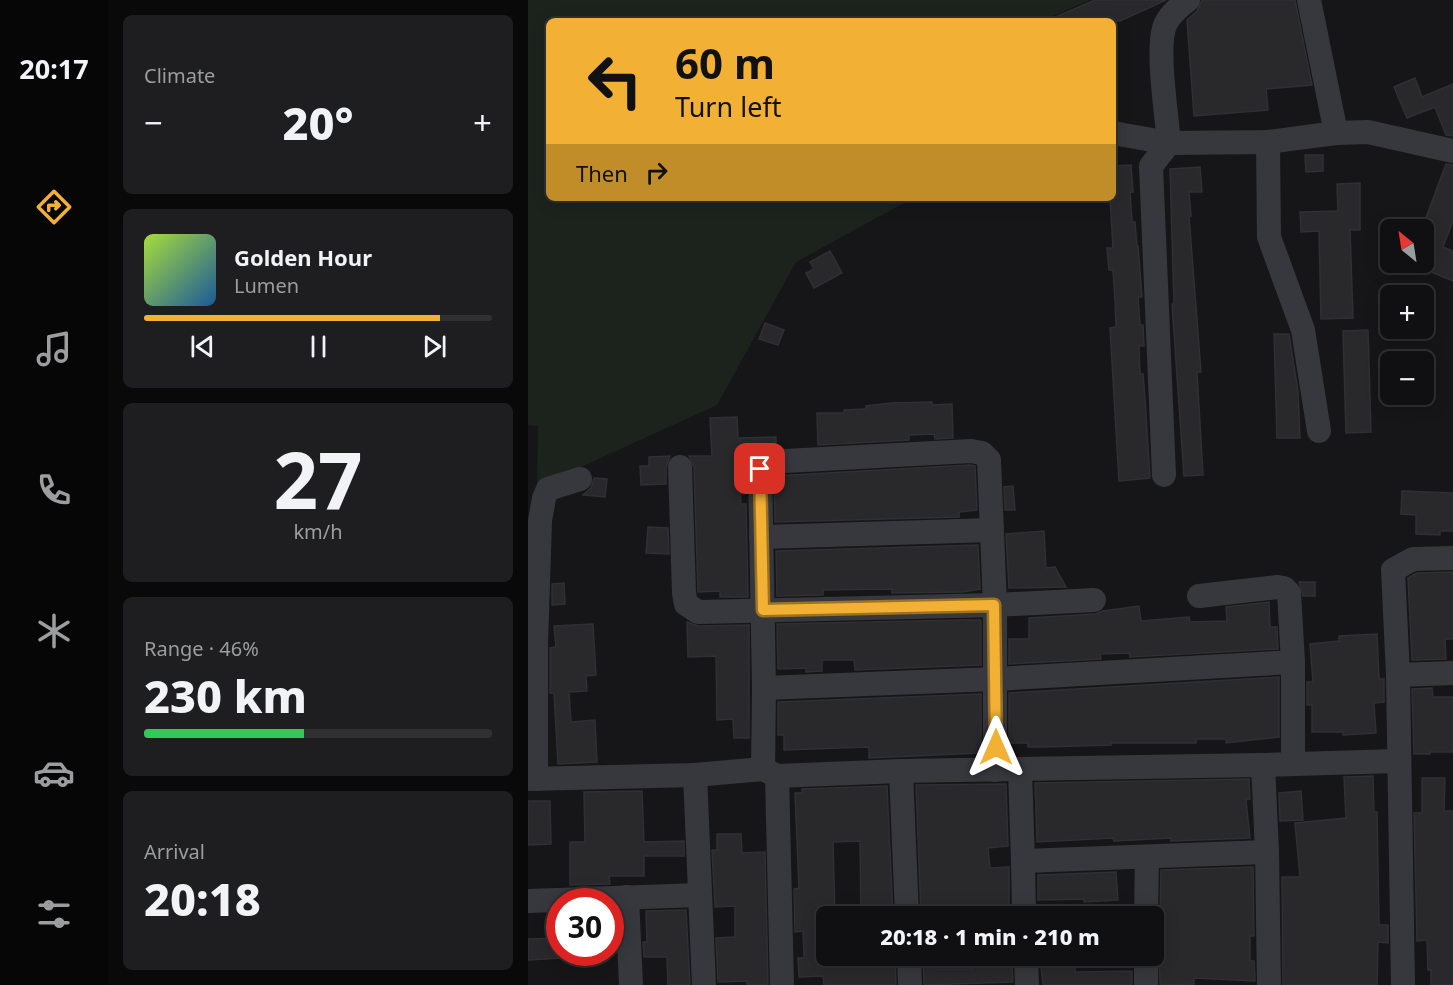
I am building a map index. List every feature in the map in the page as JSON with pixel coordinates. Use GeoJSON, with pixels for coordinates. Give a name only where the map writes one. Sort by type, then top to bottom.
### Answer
{"type":"FeatureCollection","features":[{"type":"Feature","properties":{"kind":"street"},"geometry":{"type":"LineString","coordinates":[[1164,475],[1151,166],[1169,143],[1161,43],[1166,23],[1176,9],[1188,0]]}},
{"type":"Feature","properties":{"kind":"street"},"geometry":{"type":"LineString","coordinates":[[1309,0],[1336,133]]}},
{"type":"Feature","properties":{"kind":"street"},"geometry":{"type":"LineString","coordinates":[[1116,134],[1169,143],[1268,142],[1336,133],[1368,132],[1453,151]]}},
{"type":"Feature","properties":{"kind":"street"},"geometry":{"type":"LineString","coordinates":[[1268,142],[1269,237],[1303,330],[1319,431]]}},
{"type":"Feature","properties":{"kind":"street"},"geometry":{"type":"LineString","coordinates":[[782,985],[764,688],[760,469],[766,462],[971,451],[982,453],[989,460],[996,679],[995,770]]}},
{"type":"Feature","properties":{"kind":"street"},"geometry":{"type":"LineString","coordinates":[[680,466],[684,593],[686,604],[698,612],[994,605],[1094,600]]}},
{"type":"Feature","properties":{"kind":"street"},"geometry":{"type":"LineString","coordinates":[[580,479],[548,489],[540,521],[532,644],[532,779],[770,772],[1020,770],[1398,761]]}},
{"type":"Feature","properties":{"kind":"street"},"geometry":{"type":"LineString","coordinates":[[761,537],[992,531]]}},
{"type":"Feature","properties":{"kind":"street"},"geometry":{"type":"LineString","coordinates":[[1403,985],[1398,675],[1393,570],[1413,559],[1453,558]]}},
{"type":"Feature","properties":{"kind":"street"},"geometry":{"type":"LineString","coordinates":[[1199,596],[1278,587],[1284,588],[1288,593],[1293,662],[1293,764]]}},
{"type":"Feature","properties":{"kind":"street"},"geometry":{"type":"LineString","coordinates":[[764,688],[996,679],[1293,662]]}},
{"type":"Feature","properties":{"kind":"street"},"geometry":{"type":"LineString","coordinates":[[1398,675],[1453,673]]}},
{"type":"Feature","properties":{"kind":"street"},"geometry":{"type":"LineString","coordinates":[[1263,765],[1269,985]]}},
{"type":"Feature","properties":{"kind":"street"},"geometry":{"type":"LineString","coordinates":[[1020,770],[1024,906]]}},
{"type":"Feature","properties":{"kind":"street"},"geometry":{"type":"LineString","coordinates":[[901,771],[907,906]]}},
{"type":"Feature","properties":{"kind":"street"},"geometry":{"type":"LineString","coordinates":[[695,775],[704,985]]}},
{"type":"Feature","properties":{"kind":"street"},"geometry":{"type":"LineString","coordinates":[[1023,861],[1267,852]]}},
{"type":"Feature","properties":{"kind":"street"},"geometry":{"type":"LineString","coordinates":[[1146,906],[1147,857]]}},
{"type":"Feature","properties":{"kind":"street"},"geometry":{"type":"LineString","coordinates":[[528,901],[700,895]]}},
{"type":"Feature","properties":{"kind":"street"},"geometry":{"type":"LineString","coordinates":[[627,897],[631,985]]}},
{"type":"Feature","properties":{"kind":"street"},"geometry":{"type":"LineString","coordinates":[[909,966],[910,985]]}},
{"type":"Feature","properties":{"kind":"street"},"geometry":{"type":"LineString","coordinates":[[1026,966],[1027,985]]}},
{"type":"Feature","properties":{"kind":"street"},"geometry":{"type":"LineString","coordinates":[[1146,966],[1146,985]]}},
{"type":"Feature","properties":{"kind":"shaded area"},"geometry":{"type":"Polygon","coordinates":[[[528,0],[1090,0],[1048,18],[546,18],[546,201],[908,201],[796,262],[717,405],[537,487],[538,426],[528,425],[528,0]]]}},
{"type":"Feature","properties":{"kind":"building"},"geometry":{"type":"Polygon","coordinates":[[[1095,0],[1166,0],[1120,21],[1116,21],[1116,18],[1053,18],[1095,0]]]}},
{"type":"Feature","properties":{"kind":"building"},"geometry":{"type":"Polygon","coordinates":[[[1202,0],[1295,0],[1312,85],[1266,89],[1268,110],[1194,116],[1187,20],[1197,11],[1202,0]]]}},
{"type":"Feature","properties":{"kind":"building"},"geometry":{"type":"Polygon","coordinates":[[[1415,78],[1422,97],[1453,84],[1453,136],[1446,135],[1435,107],[1407,118],[1394,87],[1415,78]]]}},
{"type":"Feature","properties":{"kind":"building"},"geometry":{"type":"Polygon","coordinates":[[[1305,155],[1323,155],[1323,171],[1306,172],[1305,155]]]}},
{"type":"Feature","properties":{"kind":"building"},"geometry":{"type":"Polygon","coordinates":[[[1446,164],[1453,165],[1453,221],[1443,247],[1453,251],[1453,281],[1434,273],[1434,219],[1425,219],[1446,164]]]}},
{"type":"Feature","properties":{"kind":"building"},"geometry":{"type":"Polygon","coordinates":[[[1131,165],[1132,222],[1135,222],[1142,297],[1138,297],[1144,346],[1139,346],[1140,374],[1143,374],[1150,478],[1119,481],[1110,328],[1116,327],[1115,301],[1113,270],[1109,270],[1107,248],[1113,248],[1110,201],[1116,201],[1116,166],[1131,165]]]}},
{"type":"Feature","properties":{"kind":"building"},"geometry":{"type":"Polygon","coordinates":[[[1200,167],[1202,192],[1189,192],[1191,216],[1189,216],[1201,372],[1197,372],[1203,475],[1184,476],[1172,304],[1174,304],[1170,169],[1200,167]]]}},
{"type":"Feature","properties":{"kind":"building"},"geometry":{"type":"Polygon","coordinates":[[[1360,183],[1360,230],[1350,230],[1353,318],[1321,319],[1319,231],[1301,232],[1300,212],[1338,211],[1337,184],[1360,183]]]}},
{"type":"Feature","properties":{"kind":"building"},"geometry":{"type":"Polygon","coordinates":[[[830,251],[842,273],[814,288],[806,273],[814,269],[810,262],[830,251]]]}},
{"type":"Feature","properties":{"kind":"building"},"geometry":{"type":"Polygon","coordinates":[[[765,323],[784,330],[778,345],[759,339],[765,323]]]}},
{"type":"Feature","properties":{"kind":"building"},"geometry":{"type":"Polygon","coordinates":[[[1368,330],[1371,432],[1346,433],[1343,331],[1368,330]]]}},
{"type":"Feature","properties":{"kind":"building"},"geometry":{"type":"Polygon","coordinates":[[[1274,334],[1289,334],[1298,391],[1300,438],[1277,438],[1274,334]]]}},
{"type":"Feature","properties":{"kind":"building"},"geometry":{"type":"Polygon","coordinates":[[[932,402],[932,405],[952,404],[953,438],[935,439],[934,434],[909,435],[909,440],[818,445],[817,413],[844,413],[844,410],[866,409],[866,406],[891,403],[932,402]]]}},
{"type":"Feature","properties":{"kind":"building"},"geometry":{"type":"Polygon","coordinates":[[[737,417],[738,438],[776,437],[776,447],[756,452],[738,452],[741,504],[746,504],[748,597],[720,597],[720,591],[698,592],[694,467],[689,456],[712,456],[710,418],[737,417]]]}},
{"type":"Feature","properties":{"kind":"building"},"geometry":{"type":"Polygon","coordinates":[[[670,456],[666,467],[666,484],[641,485],[640,466],[649,466],[649,457],[670,456]]]}},
{"type":"Feature","properties":{"kind":"building"},"geometry":{"type":"Polygon","coordinates":[[[975,466],[977,510],[959,512],[959,517],[775,522],[774,476],[975,466]]]}},
{"type":"Feature","properties":{"kind":"building"},"geometry":{"type":"Polygon","coordinates":[[[594,478],[607,479],[605,497],[583,495],[591,488],[594,478]]]}},
{"type":"Feature","properties":{"kind":"building"},"geometry":{"type":"Polygon","coordinates":[[[1013,486],[1015,510],[1005,510],[1004,487],[1013,486]]]}},
{"type":"Feature","properties":{"kind":"building"},"geometry":{"type":"Polygon","coordinates":[[[1402,491],[1453,493],[1453,531],[1440,531],[1440,535],[1416,534],[1416,515],[1401,514],[1402,491]]]}},
{"type":"Feature","properties":{"kind":"building"},"geometry":{"type":"Polygon","coordinates":[[[648,527],[668,528],[669,554],[646,553],[648,527]]]}},
{"type":"Feature","properties":{"kind":"building"},"geometry":{"type":"Polygon","coordinates":[[[1044,531],[1046,568],[1055,567],[1066,587],[1009,588],[1006,534],[1044,531]]]}},
{"type":"Feature","properties":{"kind":"building"},"geometry":{"type":"Polygon","coordinates":[[[978,545],[980,589],[962,592],[892,593],[892,589],[823,590],[823,595],[777,596],[776,551],[978,545]]]}},
{"type":"Feature","properties":{"kind":"building"},"geometry":{"type":"Polygon","coordinates":[[[1453,572],[1453,639],[1445,639],[1446,659],[1412,660],[1408,578],[1417,573],[1453,572]]]}},
{"type":"Feature","properties":{"kind":"building"},"geometry":{"type":"Polygon","coordinates":[[[1299,582],[1315,582],[1315,596],[1303,596],[1299,582]]]}},
{"type":"Feature","properties":{"kind":"building"},"geometry":{"type":"Polygon","coordinates":[[[564,583],[565,604],[552,605],[552,584],[564,583]]]}},
{"type":"Feature","properties":{"kind":"building"},"geometry":{"type":"Polygon","coordinates":[[[1269,602],[1270,627],[1277,627],[1278,649],[1130,657],[1129,653],[1100,654],[1101,659],[1009,664],[1009,639],[1029,639],[1029,618],[1095,614],[1139,606],[1141,621],[1189,617],[1190,622],[1227,621],[1226,607],[1269,602]]]}},
{"type":"Feature","properties":{"kind":"building"},"geometry":{"type":"Polygon","coordinates":[[[981,620],[981,665],[855,670],[854,660],[822,660],[822,671],[806,672],[806,668],[778,669],[777,624],[981,620]]]}},
{"type":"Feature","properties":{"kind":"building"},"geometry":{"type":"Polygon","coordinates":[[[687,622],[698,626],[749,625],[749,738],[734,738],[733,719],[717,720],[716,656],[688,657],[687,622]]]}},
{"type":"Feature","properties":{"kind":"building"},"geometry":{"type":"Polygon","coordinates":[[[593,624],[596,675],[586,676],[587,691],[569,692],[571,722],[595,720],[597,762],[558,764],[554,693],[550,693],[550,648],[556,647],[554,626],[593,624]]]}},
{"type":"Feature","properties":{"kind":"building"},"geometry":{"type":"Polygon","coordinates":[[[1377,634],[1379,679],[1384,679],[1384,702],[1374,703],[1376,733],[1343,735],[1343,732],[1312,732],[1312,705],[1307,705],[1307,682],[1313,682],[1310,644],[1339,641],[1339,636],[1377,634]]]}},
{"type":"Feature","properties":{"kind":"building"},"geometry":{"type":"Polygon","coordinates":[[[1279,677],[1279,737],[1226,743],[1226,739],[1196,739],[1196,743],[1111,743],[1111,745],[1028,747],[1028,743],[1009,743],[1009,693],[1279,677]]]}},
{"type":"Feature","properties":{"kind":"building"},"geometry":{"type":"Polygon","coordinates":[[[1432,688],[1433,697],[1453,697],[1453,752],[1414,754],[1412,689],[1432,688]]]}},
{"type":"Feature","properties":{"kind":"building"},"geometry":{"type":"Polygon","coordinates":[[[981,694],[981,753],[869,758],[869,747],[784,750],[784,735],[778,735],[778,702],[981,694]]]}},
{"type":"Feature","properties":{"kind":"building"},"geometry":{"type":"Polygon","coordinates":[[[1373,776],[1374,812],[1377,812],[1379,925],[1388,925],[1388,943],[1378,942],[1377,985],[1283,985],[1282,877],[1300,877],[1295,823],[1346,818],[1344,777],[1373,776]]]}},
{"type":"Feature","properties":{"kind":"building"},"geometry":{"type":"Polygon","coordinates":[[[1422,778],[1445,778],[1444,811],[1453,811],[1453,985],[1431,985],[1427,940],[1417,941],[1414,813],[1422,813],[1422,778]]]}},
{"type":"Feature","properties":{"kind":"building"},"geometry":{"type":"Polygon","coordinates":[[[1249,779],[1250,799],[1246,800],[1250,838],[1114,841],[1113,838],[1037,842],[1035,783],[1249,779]]]}},
{"type":"Feature","properties":{"kind":"building"},"geometry":{"type":"Polygon","coordinates":[[[1006,784],[1008,846],[988,848],[990,868],[1009,867],[1009,906],[921,906],[916,785],[1006,784]]]}},
{"type":"Feature","properties":{"kind":"building"},"geometry":{"type":"Polygon","coordinates":[[[887,786],[893,906],[861,906],[860,841],[833,842],[835,906],[816,906],[816,966],[895,966],[896,985],[824,985],[823,976],[799,977],[798,958],[804,958],[803,931],[795,932],[794,889],[799,888],[795,793],[802,793],[802,789],[887,786]]]}},
{"type":"Feature","properties":{"kind":"building"},"geometry":{"type":"Polygon","coordinates":[[[642,791],[644,842],[684,841],[684,856],[644,856],[644,876],[609,876],[610,884],[570,885],[570,842],[585,842],[584,792],[642,791]]]}},
{"type":"Feature","properties":{"kind":"building"},"geometry":{"type":"Polygon","coordinates":[[[1301,791],[1303,820],[1280,821],[1279,793],[1301,791]]]}},
{"type":"Feature","properties":{"kind":"building"},"geometry":{"type":"Polygon","coordinates":[[[528,801],[550,801],[551,844],[528,845],[528,801]]]}},
{"type":"Feature","properties":{"kind":"building"},"geometry":{"type":"Polygon","coordinates":[[[717,834],[741,834],[742,853],[765,852],[768,985],[747,985],[747,981],[718,982],[716,938],[735,937],[735,906],[715,907],[712,850],[717,850],[717,834]]]}},
{"type":"Feature","properties":{"kind":"building"},"geometry":{"type":"Polygon","coordinates":[[[1253,867],[1254,936],[1250,936],[1250,961],[1254,961],[1255,981],[1194,978],[1194,984],[1160,985],[1159,966],[1164,966],[1164,906],[1160,906],[1161,870],[1253,867]]]}},
{"type":"Feature","properties":{"kind":"building"},"geometry":{"type":"Polygon","coordinates":[[[1116,872],[1118,900],[1084,902],[1084,899],[1038,900],[1038,875],[1116,872]]]}},
{"type":"Feature","properties":{"kind":"building"},"geometry":{"type":"Polygon","coordinates":[[[686,910],[690,985],[668,985],[667,957],[644,957],[643,942],[647,942],[646,911],[686,910]]]}},
{"type":"Feature","properties":{"kind":"building"},"geometry":{"type":"Polygon","coordinates":[[[546,938],[546,959],[528,960],[528,939],[546,938]]]}},
{"type":"Feature","properties":{"kind":"building"},"geometry":{"type":"Polygon","coordinates":[[[923,966],[936,966],[936,969],[972,969],[972,966],[1012,966],[1013,982],[924,985],[923,966]]]}},
{"type":"Feature","properties":{"kind":"building"},"geometry":{"type":"Polygon","coordinates":[[[1075,966],[1075,972],[1132,971],[1132,985],[1043,985],[1041,967],[1075,966]]]}},
{"type":"Feature","properties":{"kind":"route"},"geometry":{"type":"LineString","coordinates":[[760,469],[763,610],[994,605],[996,747]]}}]}
